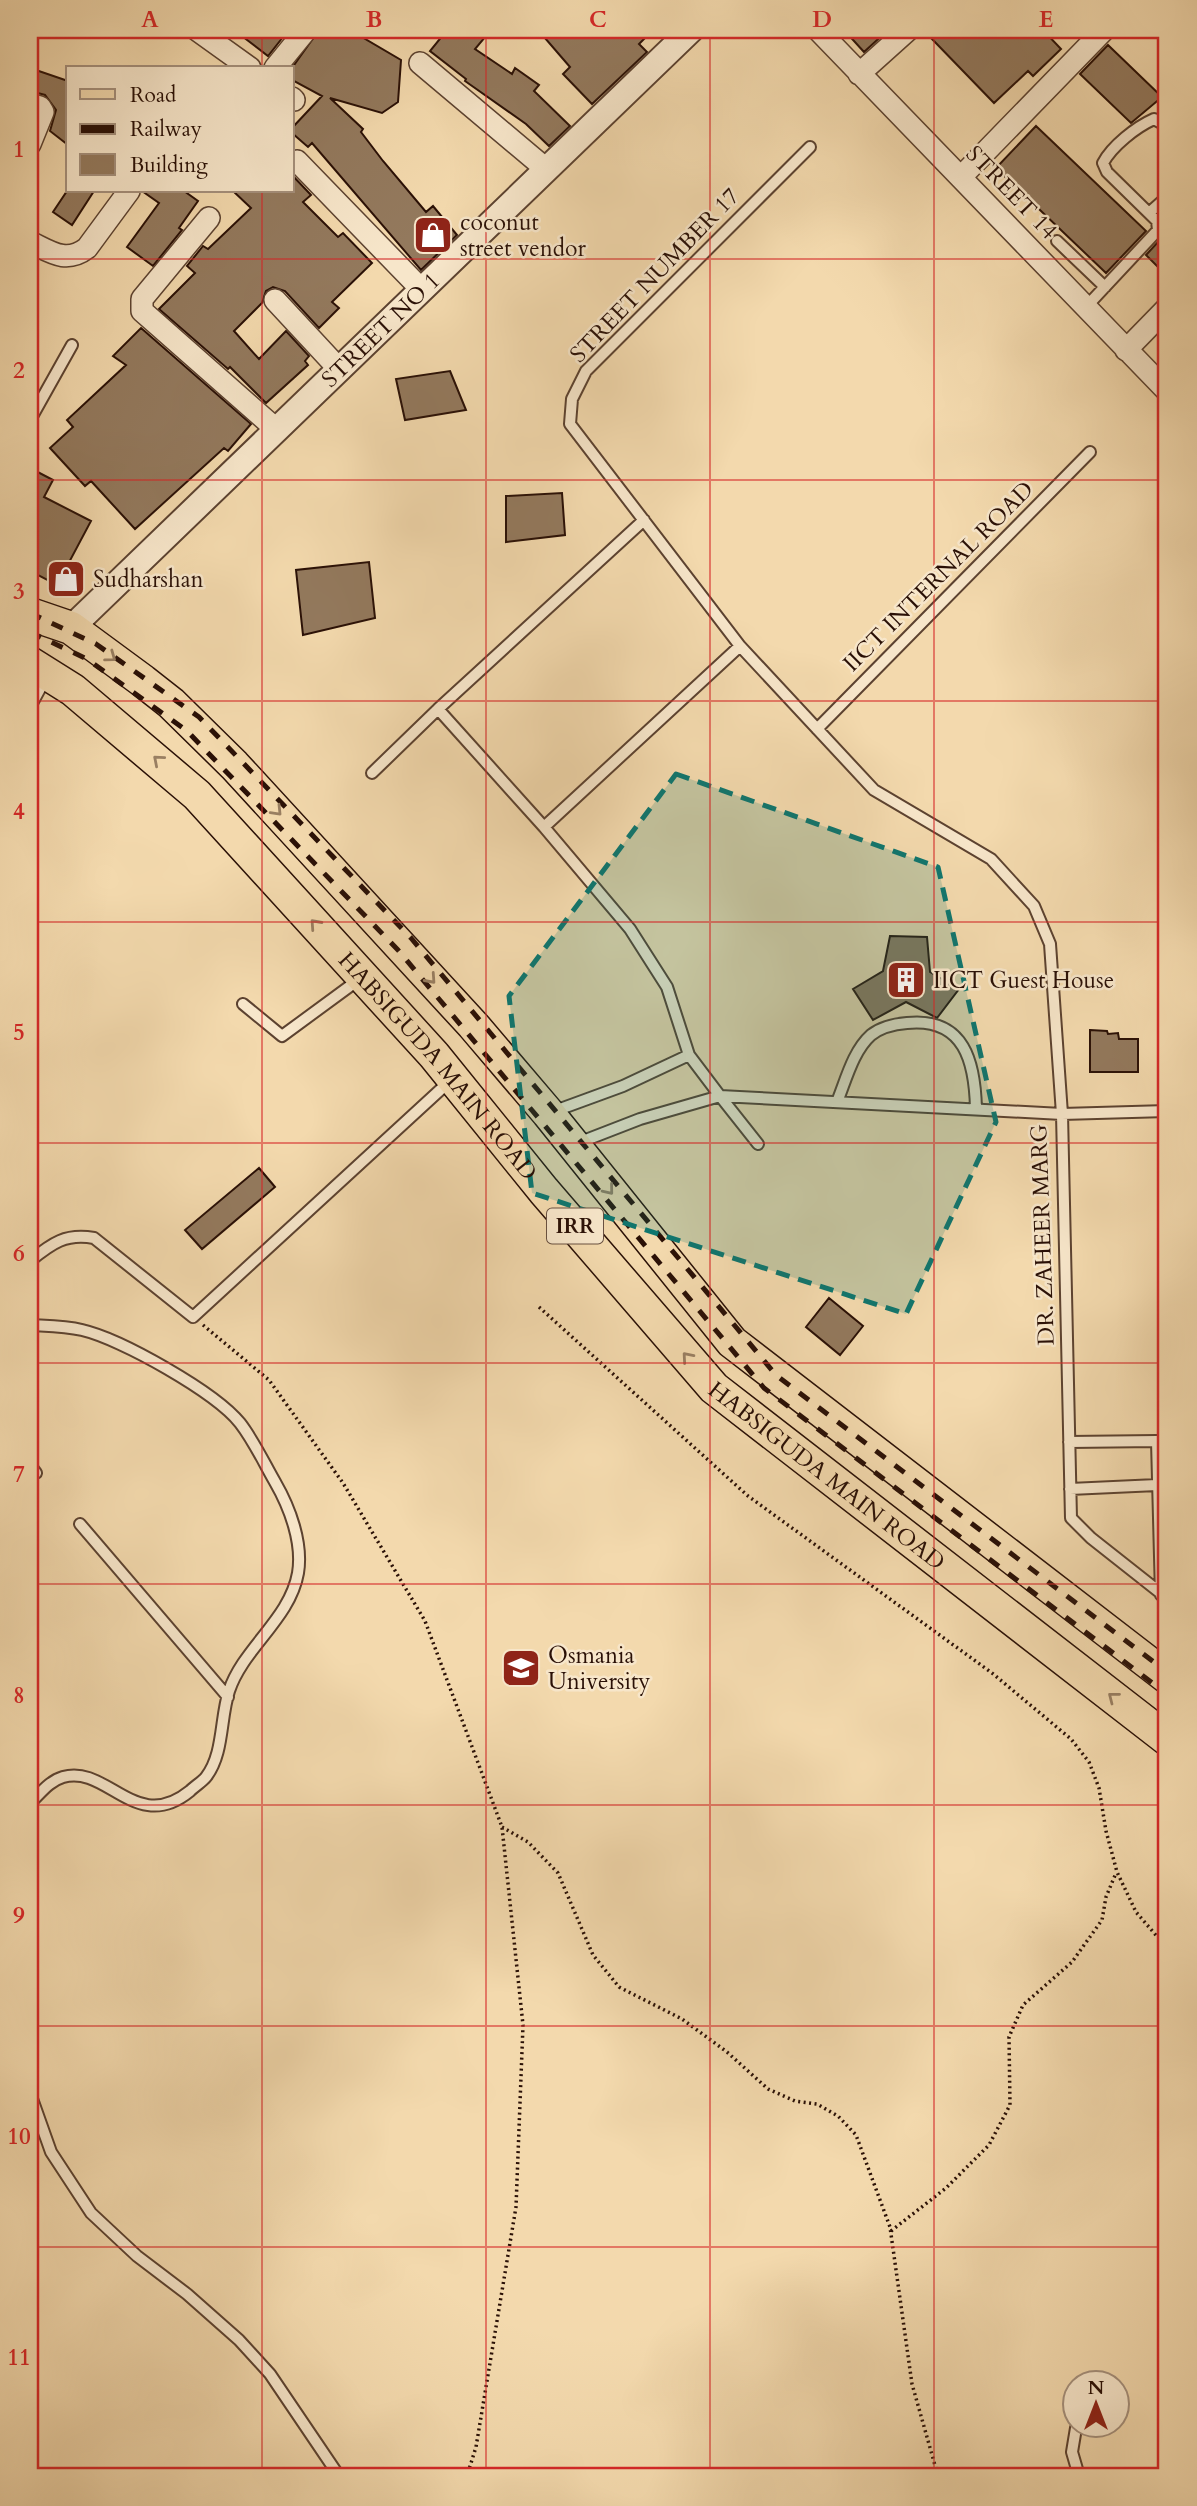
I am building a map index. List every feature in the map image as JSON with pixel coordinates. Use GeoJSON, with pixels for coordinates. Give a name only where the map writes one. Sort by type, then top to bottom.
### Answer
{"type":"FeatureCollection","features":[{"type":"Feature","properties":{"kind":"main road","name":"HABSIGUDA MAIN ROAD"},"geometry":{"type":"LineString","coordinates":[[30,614],[71,628],[171,703],[306,842],[548,1113],[732,1342],[1167,1677]]}},
{"type":"Feature","properties":{"kind":"main road","name":"HABSIGUDA MAIN ROAD"},"geometry":{"type":"LineString","coordinates":[[39,668],[73,690],[187,787],[269,872],[453,1078],[544,1191],[714,1388],[1167,1739]]}},
{"type":"Feature","properties":{"kind":"main road"},"geometry":{"type":"LineString","coordinates":[[269,872],[306,842]]}},
{"type":"Feature","properties":{"kind":"main road"},"geometry":{"type":"LineString","coordinates":[[741,1409],[773,1374]]}},
{"type":"Feature","properties":{"kind":"street"},"geometry":{"type":"LineString","coordinates":[[197,30],[225,60],[244,66]]}},
{"type":"Feature","properties":{"kind":"street"},"geometry":{"type":"LineString","coordinates":[[277,66],[306,30]]}},
{"type":"Feature","properties":{"kind":"street","name":"STREET NO 1"},"geometry":{"type":"LineString","coordinates":[[71,628],[691,30]]}},
{"type":"Feature","properties":{"kind":"street","name":"STREET 14"},"geometry":{"type":"LineString","coordinates":[[818,30],[1167,391]]}},
{"type":"Feature","properties":{"kind":"street"},"geometry":{"type":"LineString","coordinates":[[859,74],[908,30]]}},
{"type":"Feature","properties":{"kind":"street"},"geometry":{"type":"LineString","coordinates":[[961,177],[1104,30]]}},
{"type":"Feature","properties":{"kind":"street"},"geometry":{"type":"LineString","coordinates":[[420,62],[546,169]]}},
{"type":"Feature","properties":{"kind":"street"},"geometry":{"type":"LineString","coordinates":[[30,104],[40,107],[43,112],[30,144]]}},
{"type":"Feature","properties":{"kind":"street"},"geometry":{"type":"LineString","coordinates":[[297,161],[421,289]]}},
{"type":"Feature","properties":{"kind":"street"},"geometry":{"type":"LineString","coordinates":[[30,242],[61,257],[78,255],[87,248],[128,192]]}},
{"type":"Feature","properties":{"kind":"street"},"geometry":{"type":"LineString","coordinates":[[209,218],[142,299],[142,311],[277,430]]}},
{"type":"Feature","properties":{"kind":"street"},"geometry":{"type":"LineString","coordinates":[[275,300],[339,369]]}},
{"type":"Feature","properties":{"kind":"street"},"geometry":{"type":"LineString","coordinates":[[1126,350],[1167,308]]}},
{"type":"Feature","properties":{"kind":"lane"},"geometry":{"type":"LineString","coordinates":[[1086,307],[1158,230],[1157,221],[1107,172],[1103,163],[1108,154],[1145,123],[1154,119],[1167,126]]}},
{"type":"Feature","properties":{"kind":"lane","name":"STREET NUMBER 17"},"geometry":{"type":"LineString","coordinates":[[740,646],[570,424],[572,399],[586,372],[810,147]]}},
{"type":"Feature","properties":{"kind":"lane"},"geometry":{"type":"LineString","coordinates":[[1149,213],[1167,197]]}},
{"type":"Feature","properties":{"kind":"lane"},"geometry":{"type":"LineString","coordinates":[[1057,241],[1105,287]]}},
{"type":"Feature","properties":{"kind":"lane"},"geometry":{"type":"LineString","coordinates":[[30,419],[72,345]]}},
{"type":"Feature","properties":{"kind":"lane","name":"IICT INTERNAL ROAD"},"geometry":{"type":"LineString","coordinates":[[817,729],[1090,452]]}},
{"type":"Feature","properties":{"kind":"lane"},"geometry":{"type":"LineString","coordinates":[[372,773],[644,520]]}},
{"type":"Feature","properties":{"kind":"lane"},"geometry":{"type":"LineString","coordinates":[[544,827],[740,646],[874,790],[991,859],[1034,906],[1050,944],[1062,1114],[1167,1111]]}},
{"type":"Feature","properties":{"kind":"lane"},"geometry":{"type":"LineString","coordinates":[[30,707],[39,668]]}},
{"type":"Feature","properties":{"kind":"lane"},"geometry":{"type":"LineString","coordinates":[[438,709],[544,827],[630,929],[667,987],[689,1055],[758,1144]]}},
{"type":"Feature","properties":{"kind":"lane"},"geometry":{"type":"LineString","coordinates":[[243,1004],[282,1036],[363,977]]}},
{"type":"Feature","properties":{"kind":"lane"},"geometry":{"type":"LineString","coordinates":[[837,1102],[859,1049],[873,1033],[895,1024],[919,1021],[938,1025],[965,1047],[975,1072],[976,1109]]}},
{"type":"Feature","properties":{"kind":"lane"},"geometry":{"type":"LineString","coordinates":[[548,1113],[624,1086],[689,1055]]}},
{"type":"Feature","properties":{"kind":"lane"},"geometry":{"type":"LineString","coordinates":[[30,1261],[54,1242],[74,1235],[94,1238],[193,1317],[453,1078]]}},
{"type":"Feature","properties":{"kind":"lane","name":"DR. ZAHEER MARG"},"geometry":{"type":"LineString","coordinates":[[572,1146],[640,1119],[719,1096],[1062,1114],[1073,1523],[1164,1597]]}},
{"type":"Feature","properties":{"kind":"lane"},"geometry":{"type":"LineString","coordinates":[[30,1325],[84,1330],[142,1355],[176,1374],[239,1422],[286,1502],[297,1538],[298,1573],[288,1599],[242,1663],[228,1697],[219,1746],[206,1777],[183,1796],[159,1806],[145,1805],[81,1777],[64,1777],[51,1783],[30,1803]]}},
{"type":"Feature","properties":{"kind":"lane"},"geometry":{"type":"LineString","coordinates":[[1069,1442],[1157,1441],[1164,1597]]}},
{"type":"Feature","properties":{"kind":"lane"},"geometry":{"type":"LineString","coordinates":[[1070,1489],[1157,1485]]}},
{"type":"Feature","properties":{"kind":"lane"},"geometry":{"type":"LineString","coordinates":[[80,1524],[228,1697]]}},
{"type":"Feature","properties":{"kind":"lane"},"geometry":{"type":"LineString","coordinates":[[30,2092],[51,2152],[92,2213],[137,2256],[187,2294],[239,2340],[270,2374],[339,2476]]}},
{"type":"Feature","properties":{"kind":"lane"},"geometry":{"type":"LineString","coordinates":[[1074,2440],[1072,2452],[1079,2476]]}},
{"type":"Feature","properties":{"kind":"path"},"geometry":{"type":"LineString","coordinates":[[539,1307],[748,1496],[992,1673],[1071,1739],[1089,1762],[1100,1788],[1106,1831],[1117,1872],[1136,1912],[1167,1948]]}},
{"type":"Feature","properties":{"kind":"path"},"geometry":{"type":"LineString","coordinates":[[193,1317],[269,1380],[350,1495],[425,1621],[502,1827],[523,2025],[516,2207],[476,2447],[467,2476]]}},
{"type":"Feature","properties":{"kind":"path"},"geometry":{"type":"LineString","coordinates":[[502,1827],[528,1842],[558,1873],[593,1955],[619,1987],[682,2019],[727,2052],[768,2089],[795,2101],[817,2104],[856,2135],[891,2231],[912,2384],[939,2476]]}},
{"type":"Feature","properties":{"kind":"path"},"geometry":{"type":"LineString","coordinates":[[891,2231],[946,2188],[989,2145],[1010,2105],[1009,2037],[1023,2005],[1072,1962],[1102,1920],[1105,1897],[1117,1872]]}},
{"type":"Feature","properties":{"kind":"highlighted area"},"geometry":{"type":"Polygon","coordinates":[[[676,774],[938,867],[996,1122],[906,1314],[532,1193],[509,996],[676,774]]]}},
{"type":"Feature","properties":{"kind":"building"},"geometry":{"type":"Polygon","coordinates":[[[234,30],[274,30],[283,37],[268,56],[234,30]]]}},
{"type":"Feature","properties":{"kind":"building"},"geometry":{"type":"Polygon","coordinates":[[[319,30],[369,30],[362,37],[401,60],[398,102],[382,113],[330,98],[363,129],[361,132],[383,161],[426,212],[433,206],[457,235],[421,270],[312,143],[308,147],[294,135],[294,126],[322,96],[294,81],[293,66],[319,30]]]}},
{"type":"Feature","properties":{"kind":"building"},"geometry":{"type":"Polygon","coordinates":[[[447,30],[478,30],[486,36],[475,49],[512,74],[515,68],[539,85],[534,91],[570,126],[549,146],[526,124],[465,81],[466,79],[430,51],[447,30]]]}},
{"type":"Feature","properties":{"kind":"building"},"geometry":{"type":"Polygon","coordinates":[[[538,30],[653,30],[639,44],[647,52],[592,104],[563,74],[570,67],[538,30]]]}},
{"type":"Feature","properties":{"kind":"building"},"geometry":{"type":"Polygon","coordinates":[[[844,30],[888,30],[864,52],[844,30]]]}},
{"type":"Feature","properties":{"kind":"building"},"geometry":{"type":"Polygon","coordinates":[[[942,30],[1043,30],[1061,49],[1033,76],[1028,71],[994,103],[932,39],[942,30]]]}},
{"type":"Feature","properties":{"kind":"building"},"geometry":{"type":"Polygon","coordinates":[[[1108,45],[1162,97],[1131,123],[1080,74],[1108,45]]]}},
{"type":"Feature","properties":{"kind":"building"},"geometry":{"type":"Polygon","coordinates":[[[30,68],[66,80],[66,143],[50,131],[56,110],[45,95],[30,91],[30,68]]]}},
{"type":"Feature","properties":{"kind":"building"},"geometry":{"type":"Polygon","coordinates":[[[1036,126],[1146,231],[1106,273],[996,168],[1036,126]]]}},
{"type":"Feature","properties":{"kind":"building"},"geometry":{"type":"Polygon","coordinates":[[[294,177],[311,195],[303,202],[338,237],[343,233],[372,263],[332,302],[339,308],[319,328],[285,291],[273,287],[266,291],[262,303],[234,331],[259,359],[286,331],[309,356],[305,361],[308,365],[266,403],[230,367],[228,369],[159,309],[195,273],[187,266],[203,246],[208,249],[251,208],[234,192],[294,192],[294,177]]]}},
{"type":"Feature","properties":{"kind":"building"},"geometry":{"type":"Polygon","coordinates":[[[66,192],[93,192],[72,225],[53,212],[66,192]]]}},
{"type":"Feature","properties":{"kind":"building"},"geometry":{"type":"Polygon","coordinates":[[[143,192],[185,192],[198,201],[179,228],[182,230],[153,266],[127,247],[159,203],[143,192]]]}},
{"type":"Feature","properties":{"kind":"building"},"geometry":{"type":"Polygon","coordinates":[[[1158,242],[1167,251],[1167,276],[1146,255],[1158,242]]]}},
{"type":"Feature","properties":{"kind":"building"},"geometry":{"type":"Polygon","coordinates":[[[141,328],[251,424],[228,451],[224,448],[135,529],[91,481],[85,486],[50,448],[73,427],[67,420],[126,365],[113,356],[141,328]]]}},
{"type":"Feature","properties":{"kind":"building"},"geometry":{"type":"Polygon","coordinates":[[[450,371],[466,410],[405,420],[396,379],[450,371]]]}},
{"type":"Feature","properties":{"kind":"building"},"geometry":{"type":"Polygon","coordinates":[[[30,468],[53,480],[44,497],[91,521],[57,585],[30,571],[30,468]]]}},
{"type":"Feature","properties":{"kind":"building"},"geometry":{"type":"Polygon","coordinates":[[[562,493],[565,535],[506,542],[506,496],[562,493]]]}},
{"type":"Feature","properties":{"kind":"building"},"geometry":{"type":"Polygon","coordinates":[[[369,562],[375,618],[303,635],[296,570],[369,562]]]}},
{"type":"Feature","properties":{"kind":"building","name":"IICT Guest House"},"geometry":{"type":"Polygon","coordinates":[[[890,936],[927,937],[930,972],[959,989],[937,1018],[906,1002],[873,1020],[853,989],[883,971],[890,936]]]}},
{"type":"Feature","properties":{"kind":"building"},"geometry":{"type":"Polygon","coordinates":[[[1090,1030],[1118,1033],[1119,1039],[1138,1039],[1138,1072],[1090,1072],[1090,1030]]]}},
{"type":"Feature","properties":{"kind":"building"},"geometry":{"type":"Polygon","coordinates":[[[259,1168],[275,1187],[202,1249],[185,1230],[259,1168]]]}},
{"type":"Feature","properties":{"kind":"building"},"geometry":{"type":"Polygon","coordinates":[[[829,1298],[863,1326],[840,1355],[806,1327],[829,1298]]]}},
{"type":"Feature","properties":{"kind":"railway"},"geometry":{"type":"LineString","coordinates":[[30,613],[96,644],[199,717],[411,938],[776,1375],[1167,1672]]}},
{"type":"Feature","properties":{"kind":"railway"},"geometry":{"type":"LineString","coordinates":[[30,632],[87,659],[187,731],[398,950],[764,1388],[1167,1694]]}},
{"type":"Feature","properties":{"kind":"place","name":"coconut street vendor"},"geometry":{"type":"Point","coordinates":[433,235]}},
{"type":"Feature","properties":{"kind":"place","name":"Sudharshan"},"geometry":{"type":"Point","coordinates":[66,579]}},
{"type":"Feature","properties":{"kind":"place","name":"IICT Guest House"},"geometry":{"type":"Point","coordinates":[906,980]}},
{"type":"Feature","properties":{"kind":"place","name":"Osmania University"},"geometry":{"type":"Point","coordinates":[521,1668]}}]}
